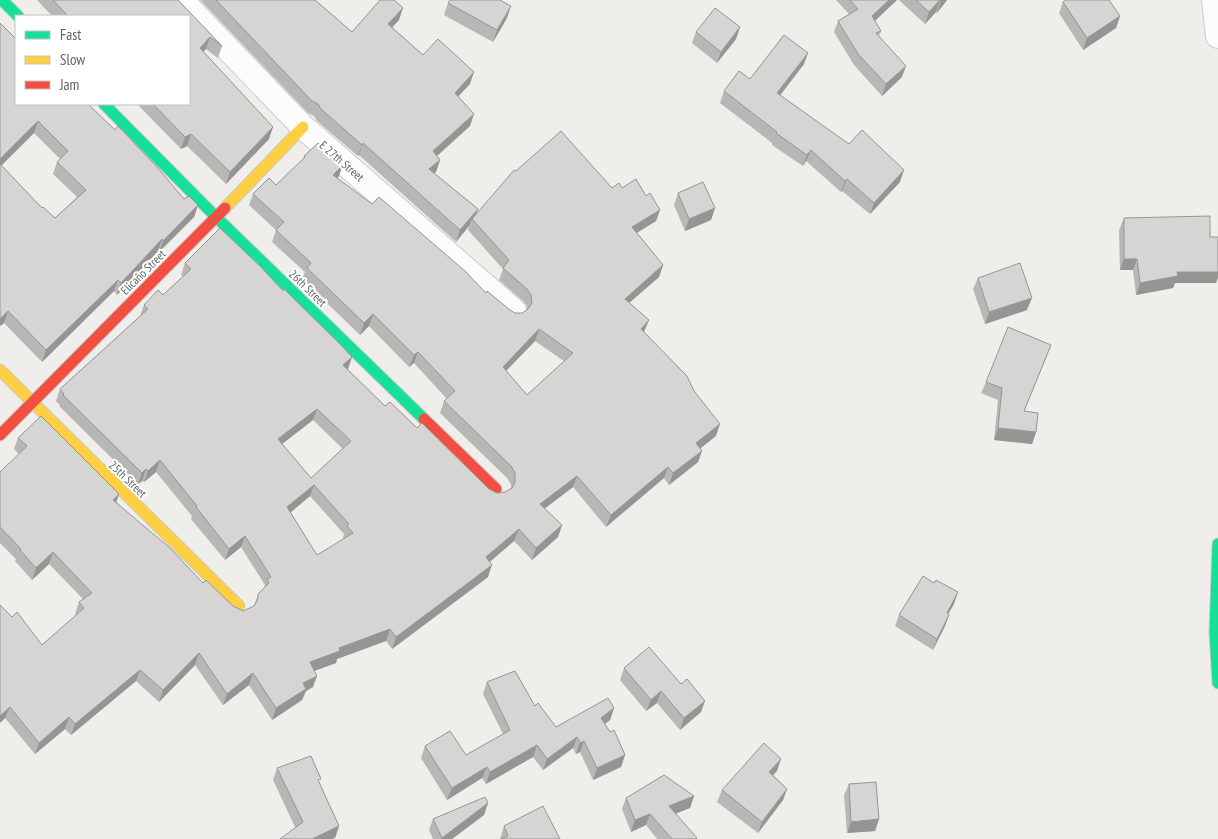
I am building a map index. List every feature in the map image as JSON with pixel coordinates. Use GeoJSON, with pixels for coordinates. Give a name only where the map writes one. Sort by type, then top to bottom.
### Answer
{"type":"FeatureCollection","features":[{"type":"Feature","properties":{"kind":"street"},"geometry":{"type":"LineString","coordinates":[[2,0],[17,15]]}},
{"type":"Feature","properties":{"kind":"street","name":"E 27th Street"},"geometry":{"type":"LineString","coordinates":[[181,0],[303,127],[514,312]]}},
{"type":"Feature","properties":{"kind":"street"},"geometry":{"type":"LineString","coordinates":[[1214,0],[1218,36]]}},
{"type":"Feature","properties":{"kind":"street","name":"26th Street"},"geometry":{"type":"LineString","coordinates":[[105,105],[216,217],[496,489]]}},
{"type":"Feature","properties":{"kind":"street","name":"Elicaño Street"},"geometry":{"type":"LineString","coordinates":[[0,435],[303,127]]}},
{"type":"Feature","properties":{"kind":"street","name":"25th Street"},"geometry":{"type":"LineString","coordinates":[[0,370],[32,404],[238,606]]}},
{"type":"Feature","properties":{"kind":"street"},"geometry":{"type":"LineString","coordinates":[[1218,544],[1215,632],[1218,683]]}},
{"type":"Feature","properties":{"kind":"building"},"geometry":{"type":"Polygon","coordinates":[[[53,0],[178,0],[222,46],[210,37],[200,48],[273,127],[230,172],[191,134],[185,137],[154,105],[190,105],[190,15],[67,15],[53,0]]]}},
{"type":"Feature","properties":{"kind":"building"},"geometry":{"type":"Polygon","coordinates":[[[216,0],[315,0],[352,32],[380,0],[394,0],[403,8],[388,24],[423,55],[438,39],[474,72],[455,93],[474,114],[433,151],[440,160],[429,169],[478,209],[460,230],[363,143],[362,145],[321,109],[318,104],[312,101],[216,0]]]}},
{"type":"Feature","properties":{"kind":"building"},"geometry":{"type":"Polygon","coordinates":[[[450,0],[500,0],[511,6],[497,30],[448,3],[450,0]]]}},
{"type":"Feature","properties":{"kind":"building"},"geometry":{"type":"Polygon","coordinates":[[[850,0],[889,0],[872,16],[881,31],[876,33],[906,66],[886,84],[858,54],[838,21],[858,9],[850,0]]]}},
{"type":"Feature","properties":{"kind":"building"},"geometry":{"type":"Polygon","coordinates":[[[916,0],[940,0],[929,12],[916,0]]]}},
{"type":"Feature","properties":{"kind":"building"},"geometry":{"type":"Polygon","coordinates":[[[1066,0],[1109,0],[1120,16],[1087,38],[1063,2],[1066,0]]]}},
{"type":"Feature","properties":{"kind":"building"},"geometry":{"type":"Polygon","coordinates":[[[715,8],[740,27],[721,52],[696,32],[715,8]]]}},
{"type":"Feature","properties":{"kind":"building"},"geometry":{"type":"Polygon","coordinates":[[[0,23],[15,38],[15,105],[89,105],[115,130],[118,126],[184,199],[189,196],[198,205],[163,241],[162,239],[121,283],[118,280],[46,350],[8,311],[0,319],[0,164],[42,208],[55,218],[86,190],[57,162],[68,151],[38,121],[0,159],[0,23]]]}},
{"type":"Feature","properties":{"kind":"building"},"geometry":{"type":"Polygon","coordinates":[[[784,35],[808,53],[777,93],[849,144],[862,130],[904,170],[874,203],[847,179],[845,181],[811,150],[807,155],[776,133],[724,91],[739,71],[750,79],[784,35]]]}},
{"type":"Feature","properties":{"kind":"building"},"geometry":{"type":"Polygon","coordinates":[[[561,131],[612,188],[619,183],[622,188],[636,179],[646,196],[650,193],[660,210],[632,227],[663,265],[625,299],[649,320],[641,329],[687,376],[694,391],[720,424],[696,443],[702,451],[673,473],[668,467],[611,515],[577,476],[540,504],[562,525],[536,548],[519,529],[486,557],[492,565],[396,637],[390,629],[339,648],[340,651],[310,662],[317,676],[303,683],[306,689],[276,708],[253,673],[227,694],[199,653],[163,690],[140,670],[75,724],[69,717],[39,743],[10,707],[0,716],[0,605],[12,617],[17,612],[42,645],[84,608],[79,602],[92,593],[53,552],[36,568],[0,527],[0,472],[27,446],[18,438],[41,416],[119,494],[113,500],[170,548],[203,583],[206,580],[233,606],[243,611],[254,606],[258,599],[258,594],[269,583],[267,579],[271,577],[245,536],[229,549],[160,460],[148,471],[146,469],[142,473],[63,395],[60,389],[148,309],[144,305],[158,290],[163,295],[191,269],[185,263],[220,228],[342,346],[352,357],[343,365],[385,406],[390,402],[417,428],[422,423],[489,489],[497,493],[505,492],[512,488],[515,482],[515,473],[511,466],[444,401],[455,391],[418,352],[414,355],[373,314],[364,323],[307,268],[311,263],[276,230],[284,222],[253,194],[269,178],[276,185],[318,143],[343,165],[333,175],[372,204],[379,197],[465,271],[486,293],[487,291],[515,313],[522,313],[532,303],[531,295],[527,289],[503,268],[509,260],[472,219],[514,170],[516,171],[561,131]],[[539,329],[503,367],[527,395],[573,353],[539,329]],[[317,409],[278,439],[311,478],[351,441],[317,409]],[[314,485],[287,507],[317,555],[353,533],[347,526],[349,524],[314,485]]]}},
{"type":"Feature","properties":{"kind":"building"},"geometry":{"type":"Polygon","coordinates":[[[703,182],[715,208],[689,219],[678,193],[703,182]]]}},
{"type":"Feature","properties":{"kind":"building"},"geometry":{"type":"Polygon","coordinates":[[[1210,216],[1210,237],[1218,237],[1218,272],[1177,272],[1178,276],[1140,283],[1137,259],[1124,259],[1124,218],[1210,216]]]}},
{"type":"Feature","properties":{"kind":"building"},"geometry":{"type":"Polygon","coordinates":[[[1020,263],[1032,298],[989,312],[978,278],[1020,263]]]}},
{"type":"Feature","properties":{"kind":"building"},"geometry":{"type":"Polygon","coordinates":[[[1008,327],[1051,345],[1024,411],[1038,413],[1036,432],[998,428],[1002,388],[986,382],[1008,327]]]}},
{"type":"Feature","properties":{"kind":"building"},"geometry":{"type":"Polygon","coordinates":[[[923,576],[934,583],[936,580],[958,592],[937,639],[899,615],[923,576]]]}},
{"type":"Feature","properties":{"kind":"building"},"geometry":{"type":"Polygon","coordinates":[[[649,647],[681,684],[687,679],[705,701],[684,718],[661,691],[651,700],[624,668],[649,647]]]}},
{"type":"Feature","properties":{"kind":"building"},"geometry":{"type":"Polygon","coordinates":[[[515,671],[535,706],[538,703],[556,727],[608,698],[614,708],[601,718],[610,732],[614,730],[625,755],[597,768],[584,741],[580,743],[577,737],[547,759],[537,745],[490,772],[487,767],[452,788],[425,746],[450,731],[466,755],[510,730],[487,682],[515,671]]]}},
{"type":"Feature","properties":{"kind":"building"},"geometry":{"type":"Polygon","coordinates":[[[764,743],[781,759],[769,772],[787,789],[762,822],[722,790],[764,743]]]}},
{"type":"Feature","properties":{"kind":"building"},"geometry":{"type":"Polygon","coordinates":[[[311,756],[321,779],[318,780],[339,826],[312,839],[280,839],[303,822],[277,768],[311,756]]]}},
{"type":"Feature","properties":{"kind":"building"},"geometry":{"type":"Polygon","coordinates":[[[664,775],[694,796],[669,806],[696,839],[672,839],[650,814],[635,820],[626,798],[664,775]]]}},
{"type":"Feature","properties":{"kind":"building"},"geometry":{"type":"Polygon","coordinates":[[[876,782],[879,819],[851,822],[849,784],[876,782]]]}},
{"type":"Feature","properties":{"kind":"building"},"geometry":{"type":"Polygon","coordinates":[[[485,797],[488,803],[442,838],[433,819],[485,797]]]}},
{"type":"Feature","properties":{"kind":"building"},"geometry":{"type":"Polygon","coordinates":[[[543,806],[560,839],[501,839],[508,836],[504,826],[543,806]]]}},
{"type":"Feature","properties":{"kind":"traffic: fast"},"geometry":{"type":"LineString","coordinates":[[2,0],[17,15]]}},
{"type":"Feature","properties":{"kind":"traffic: fast"},"geometry":{"type":"LineString","coordinates":[[105,105],[216,217],[424,419]]}},
{"type":"Feature","properties":{"kind":"traffic: fast"},"geometry":{"type":"LineString","coordinates":[[1218,544],[1215,632],[1218,683]]}},
{"type":"Feature","properties":{"kind":"traffic: slow"},"geometry":{"type":"LineString","coordinates":[[225,208],[303,127]]}},
{"type":"Feature","properties":{"kind":"traffic: slow"},"geometry":{"type":"LineString","coordinates":[[0,370],[239,606]]}},
{"type":"Feature","properties":{"kind":"traffic: jam"},"geometry":{"type":"LineString","coordinates":[[0,435],[225,208]]}},
{"type":"Feature","properties":{"kind":"traffic: jam"},"geometry":{"type":"LineString","coordinates":[[424,419],[496,489]]}}]}
